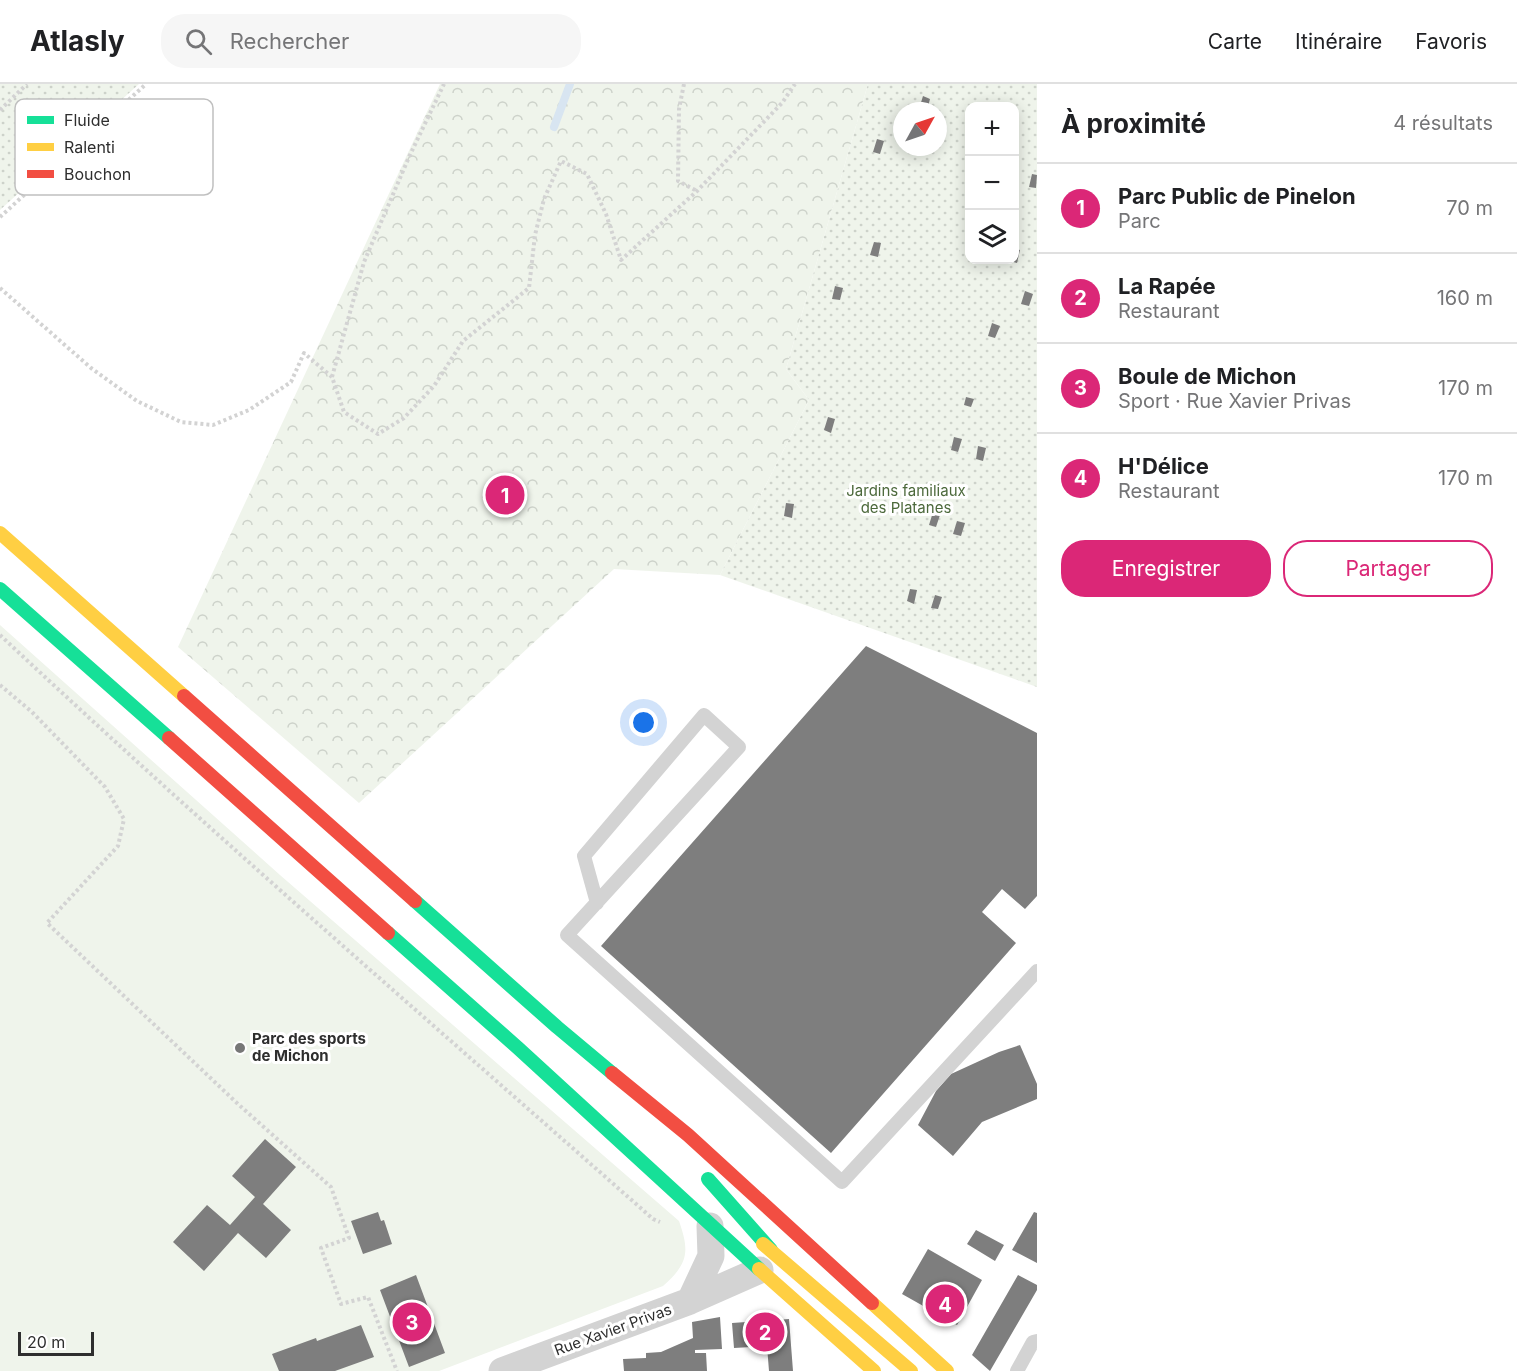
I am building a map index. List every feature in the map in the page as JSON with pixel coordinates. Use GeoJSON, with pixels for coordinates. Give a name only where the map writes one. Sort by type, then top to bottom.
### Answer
{"type":"FeatureCollection","features":[{"type":"Feature","properties":{"kind":"main road"},"geometry":{"type":"LineString","coordinates":[[0,533],[557,1027],[688,1135],[947,1371]]}},
{"type":"Feature","properties":{"kind":"main road"},"geometry":{"type":"LineString","coordinates":[[0,589],[713,1218],[911,1371]]}},
{"type":"Feature","properties":{"kind":"main road"},"geometry":{"type":"LineString","coordinates":[[557,1027],[654,1125]]}},
{"type":"Feature","properties":{"kind":"main road"},"geometry":{"type":"LineString","coordinates":[[518,1048],[620,1127],[690,1187]]}},
{"type":"Feature","properties":{"kind":"main road"},"geometry":{"type":"LineString","coordinates":[[694,1165],[727,1198],[765,1259]]}},
{"type":"Feature","properties":{"kind":"main road"},"geometry":{"type":"LineString","coordinates":[[713,1218],[765,1259],[874,1371]]}},
{"type":"Feature","properties":{"kind":"street"},"geometry":{"type":"LineString","coordinates":[[690,1301],[711,1256],[713,1218]]}},
{"type":"Feature","properties":{"kind":"street","name":"Rue Xavier Privas"},"geometry":{"type":"LineString","coordinates":[[502,1371],[690,1301],[765,1259]]}},
{"type":"Feature","properties":{"kind":"lane"},"geometry":{"type":"LineString","coordinates":[[597,903],[584,856],[704,715],[739,747],[597,903],[567,935],[842,1182],[1037,971]]}},
{"type":"Feature","properties":{"kind":"lane"},"geometry":{"type":"LineString","coordinates":[[1017,1371],[1033,1342],[1037,1341]]}},
{"type":"Feature","properties":{"kind":"path"},"geometry":{"type":"LineString","coordinates":[[0,110],[27,84]]}},
{"type":"Feature","properties":{"kind":"path"},"geometry":{"type":"LineString","coordinates":[[130,99],[146,84]]}},
{"type":"Feature","properties":{"kind":"path"},"geometry":{"type":"LineString","coordinates":[[332,377],[364,262],[409,157],[444,84]]}},
{"type":"Feature","properties":{"kind":"path"},"geometry":{"type":"LineString","coordinates":[[684,84],[679,109],[678,181],[697,191]]}},
{"type":"Feature","properties":{"kind":"path"},"geometry":{"type":"LineString","coordinates":[[0,288],[91,368],[137,401],[181,422],[213,425],[249,410],[291,381],[304,353],[332,377],[344,412],[378,434],[404,418],[434,386],[463,341],[529,288],[539,217],[544,199],[561,161],[587,174],[606,214],[621,260],[697,191],[782,103],[795,84]]}},
{"type":"Feature","properties":{"kind":"path"},"geometry":{"type":"LineString","coordinates":[[0,218],[25,195]]}},
{"type":"Feature","properties":{"kind":"path"},"geometry":{"type":"LineString","coordinates":[[0,635],[385,983],[653,1219],[663,1223]]}},
{"type":"Feature","properties":{"kind":"path"},"geometry":{"type":"LineString","coordinates":[[0,685],[32,712],[105,787],[123,819],[118,846],[47,923],[240,1105],[331,1187],[349,1238],[321,1248],[341,1304],[368,1297],[397,1371]]}},
{"type":"Feature","properties":{"kind":"green space"},"geometry":{"type":"Polygon","coordinates":[[[0,84],[139,84],[122,99],[15,99],[17,195],[0,210],[0,84]]]}},
{"type":"Feature","properties":{"kind":"green space"},"geometry":{"type":"Polygon","coordinates":[[[440,84],[868,84],[786,369],[809,400],[720,575],[614,569],[359,803],[178,647],[440,84]]]}},
{"type":"Feature","properties":{"kind":"green space","name":"Jardins familiaux des Platanes"},"geometry":{"type":"Polygon","coordinates":[[[868,84],[1037,84],[1037,687],[720,575],[809,400],[786,369],[868,84]]]}},
{"type":"Feature","properties":{"kind":"green space","name":"Parc des sports de Michon"},"geometry":{"type":"Polygon","coordinates":[[[0,625],[280,875],[679,1221],[685,1249],[678,1271],[663,1286],[439,1371],[0,1371],[0,625]]]}},
{"type":"Feature","properties":{"kind":"building"},"geometry":{"type":"Polygon","coordinates":[[[923,96],[930,99],[929,102],[921,102],[923,96]]]}},
{"type":"Feature","properties":{"kind":"building"},"geometry":{"type":"Polygon","coordinates":[[[877,139],[884,141],[880,154],[873,152],[877,139]]]}},
{"type":"Feature","properties":{"kind":"building"},"geometry":{"type":"Polygon","coordinates":[[[1032,174],[1037,175],[1036,188],[1029,187],[1032,174]]]}},
{"type":"Feature","properties":{"kind":"building"},"geometry":{"type":"Polygon","coordinates":[[[874,242],[881,243],[878,257],[870,255],[874,242]]]}},
{"type":"Feature","properties":{"kind":"building"},"geometry":{"type":"Polygon","coordinates":[[[835,286],[843,288],[840,300],[832,299],[835,286]]]}},
{"type":"Feature","properties":{"kind":"building"},"geometry":{"type":"Polygon","coordinates":[[[1025,291],[1033,294],[1029,306],[1021,304],[1025,291]]]}},
{"type":"Feature","properties":{"kind":"building"},"geometry":{"type":"Polygon","coordinates":[[[992,323],[1000,326],[995,338],[988,336],[992,323]]]}},
{"type":"Feature","properties":{"kind":"building"},"geometry":{"type":"Polygon","coordinates":[[[966,397],[974,399],[971,407],[964,405],[966,397]]]}},
{"type":"Feature","properties":{"kind":"building"},"geometry":{"type":"Polygon","coordinates":[[[828,417],[835,419],[831,433],[824,430],[828,417]]]}},
{"type":"Feature","properties":{"kind":"building"},"geometry":{"type":"Polygon","coordinates":[[[954,437],[962,439],[958,452],[951,450],[954,437]]]}},
{"type":"Feature","properties":{"kind":"building"},"geometry":{"type":"Polygon","coordinates":[[[978,446],[986,448],[983,461],[976,459],[978,446]]]}},
{"type":"Feature","properties":{"kind":"building"},"geometry":{"type":"Polygon","coordinates":[[[786,503],[794,504],[792,518],[784,516],[786,503]]]}},
{"type":"Feature","properties":{"kind":"building"},"geometry":{"type":"Polygon","coordinates":[[[933,512],[940,515],[936,527],[929,525],[933,512]]]}},
{"type":"Feature","properties":{"kind":"building"},"geometry":{"type":"Polygon","coordinates":[[[957,521],[965,523],[961,536],[953,534],[957,521]]]}},
{"type":"Feature","properties":{"kind":"building"},"geometry":{"type":"Polygon","coordinates":[[[910,589],[917,590],[914,604],[907,601],[910,589]]]}},
{"type":"Feature","properties":{"kind":"building"},"geometry":{"type":"Polygon","coordinates":[[[935,595],[942,597],[938,609],[931,608],[935,595]]]}},
{"type":"Feature","properties":{"kind":"building"},"geometry":{"type":"Polygon","coordinates":[[[866,646],[1037,733],[1037,896],[1025,909],[1002,889],[982,912],[1016,943],[831,1153],[601,946],[866,646]]]}},
{"type":"Feature","properties":{"kind":"building"},"geometry":{"type":"Polygon","coordinates":[[[1020,1045],[1037,1084],[1037,1099],[982,1122],[953,1156],[918,1125],[936,1091],[951,1074],[1020,1045]]]}},
{"type":"Feature","properties":{"kind":"building"},"geometry":{"type":"Polygon","coordinates":[[[265,1139],[296,1167],[263,1204],[291,1230],[266,1258],[238,1233],[204,1271],[173,1242],[207,1205],[230,1225],[255,1197],[232,1176],[265,1139]]]}},
{"type":"Feature","properties":{"kind":"building"},"geometry":{"type":"Polygon","coordinates":[[[378,1212],[381,1221],[384,1220],[392,1244],[363,1254],[351,1221],[378,1212]]]}},
{"type":"Feature","properties":{"kind":"building"},"geometry":{"type":"Polygon","coordinates":[[[1034,1212],[1037,1213],[1037,1263],[1012,1250],[1034,1212]]]}},
{"type":"Feature","properties":{"kind":"building"},"geometry":{"type":"Polygon","coordinates":[[[976,1230],[1004,1245],[995,1261],[967,1244],[976,1230]]]}},
{"type":"Feature","properties":{"kind":"building"},"geometry":{"type":"Polygon","coordinates":[[[928,1249],[982,1280],[957,1325],[902,1294],[928,1249]]]}},
{"type":"Feature","properties":{"kind":"building"},"geometry":{"type":"Polygon","coordinates":[[[416,1275],[445,1353],[409,1367],[380,1290],[416,1275]]]}},
{"type":"Feature","properties":{"kind":"building"},"geometry":{"type":"Polygon","coordinates":[[[1018,1275],[1037,1285],[1037,1290],[990,1371],[972,1355],[1018,1275]]]}},
{"type":"Feature","properties":{"kind":"building"},"geometry":{"type":"Polygon","coordinates":[[[720,1317],[722,1349],[695,1350],[695,1353],[706,1353],[707,1371],[624,1371],[623,1359],[646,1358],[646,1353],[661,1352],[693,1338],[692,1322],[720,1317]]]}},
{"type":"Feature","properties":{"kind":"building"},"geometry":{"type":"Polygon","coordinates":[[[789,1319],[793,1371],[769,1371],[767,1346],[734,1348],[732,1323],[789,1319]]]}},
{"type":"Feature","properties":{"kind":"building"},"geometry":{"type":"Polygon","coordinates":[[[361,1325],[374,1357],[335,1371],[279,1371],[272,1354],[361,1325]]]}},
{"type":"Feature","properties":{"kind":"waterway"},"geometry":{"type":"LineString","coordinates":[[554,127],[570,84]]}},
{"type":"Feature","properties":{"kind":"traffic: fast"},"geometry":{"type":"LineString","coordinates":[[0,589],[169,738]]}},
{"type":"Feature","properties":{"kind":"traffic: fast"},"geometry":{"type":"LineString","coordinates":[[415,901],[612,1073]]}},
{"type":"Feature","properties":{"kind":"traffic: fast"},"geometry":{"type":"LineString","coordinates":[[388,933],[518,1048],[759,1269]]}},
{"type":"Feature","properties":{"kind":"traffic: fast"},"geometry":{"type":"LineString","coordinates":[[708,1179],[771,1250]]}},
{"type":"Feature","properties":{"kind":"traffic: slow"},"geometry":{"type":"LineString","coordinates":[[0,533],[184,696]]}},
{"type":"Feature","properties":{"kind":"traffic: slow"},"geometry":{"type":"LineString","coordinates":[[763,1244],[911,1371]]}},
{"type":"Feature","properties":{"kind":"traffic: slow"},"geometry":{"type":"LineString","coordinates":[[759,1269],[874,1371]]}},
{"type":"Feature","properties":{"kind":"traffic: slow"},"geometry":{"type":"LineString","coordinates":[[872,1303],[947,1371]]}},
{"type":"Feature","properties":{"kind":"traffic: jam"},"geometry":{"type":"LineString","coordinates":[[184,696],[415,901]]}},
{"type":"Feature","properties":{"kind":"traffic: jam"},"geometry":{"type":"LineString","coordinates":[[169,738],[388,933]]}},
{"type":"Feature","properties":{"kind":"traffic: jam"},"geometry":{"type":"LineString","coordinates":[[612,1073],[688,1135],[872,1303]]}},
{"type":"Feature","properties":{"kind":"place","name":"Parc Public de Pinelon"},"geometry":{"type":"Point","coordinates":[505,495]}},
{"type":"Feature","properties":{"kind":"place","name":"Parc des sports de Michon"},"geometry":{"type":"Point","coordinates":[240,1048]}},
{"type":"Feature","properties":{"kind":"place","name":"H'Délice"},"geometry":{"type":"Point","coordinates":[945,1304]}},
{"type":"Feature","properties":{"kind":"place","name":"Boule de Michon"},"geometry":{"type":"Point","coordinates":[412,1322]}},
{"type":"Feature","properties":{"kind":"place","name":"La Rapée"},"geometry":{"type":"Point","coordinates":[765,1332]}}]}
